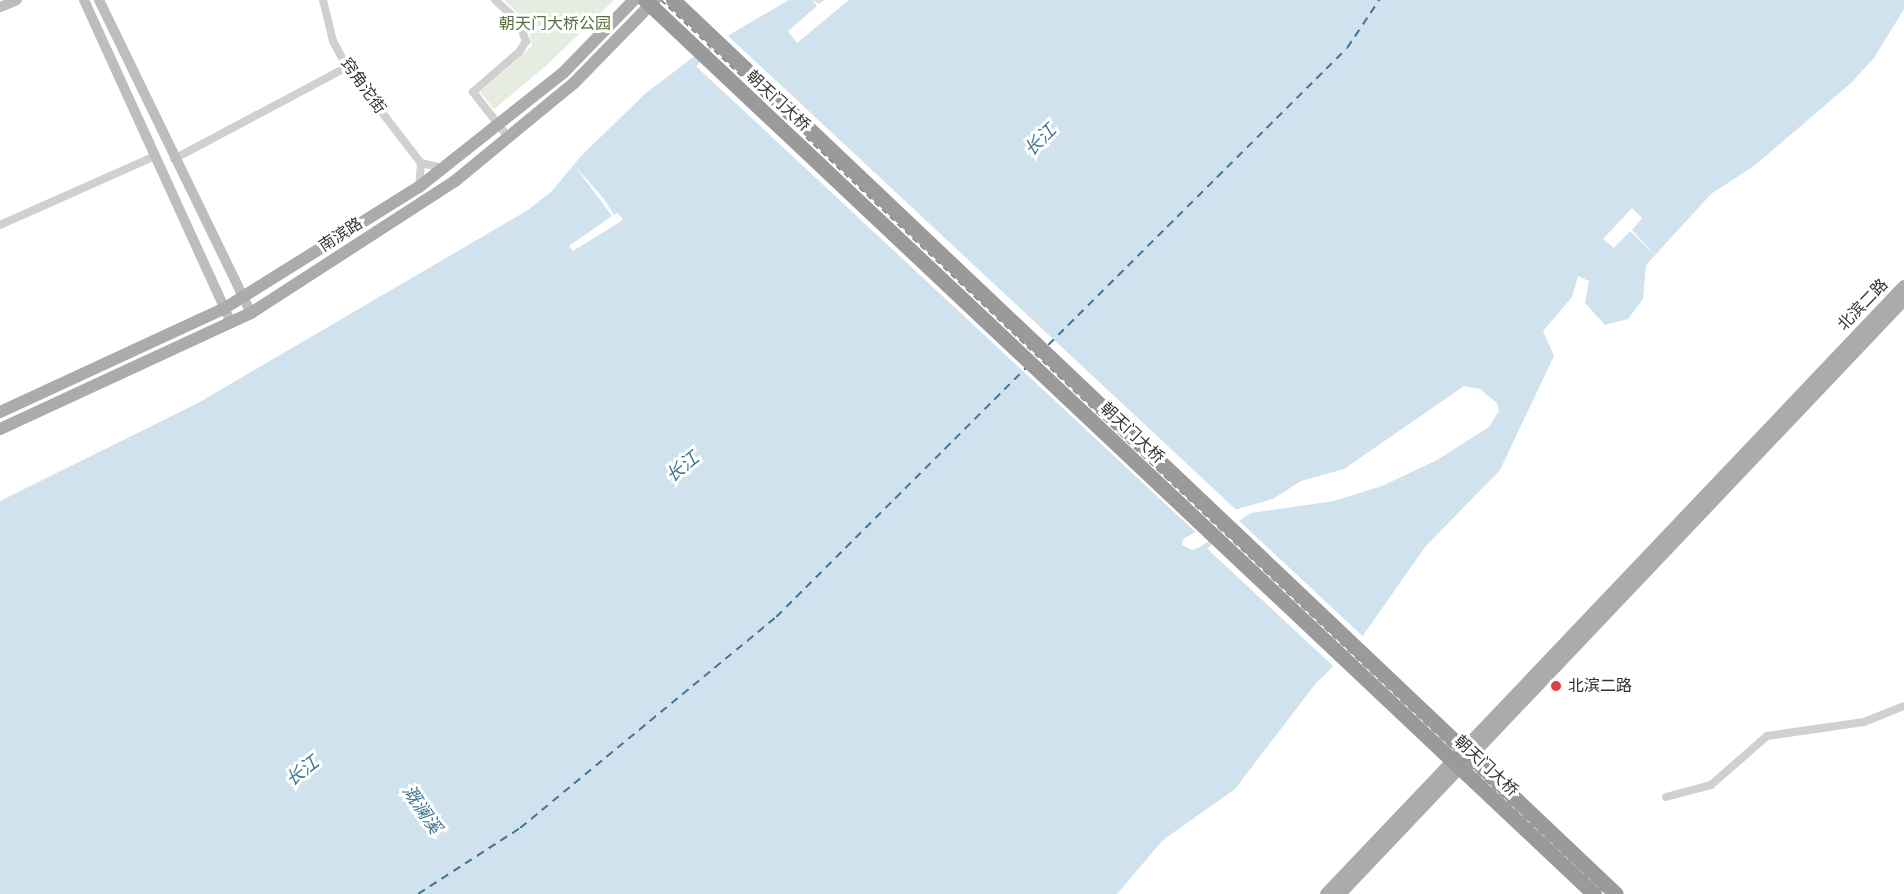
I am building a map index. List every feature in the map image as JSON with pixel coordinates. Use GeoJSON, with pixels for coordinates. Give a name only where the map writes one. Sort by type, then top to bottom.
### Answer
{"type":"FeatureCollection","features":[{"type":"Feature","properties":{"kind":"highway","name":"朝天门大桥"},"geometry":{"type":"LineString","coordinates":[[645,0],[1594,894]]}},
{"type":"Feature","properties":{"kind":"highway","name":"朝天门大桥"},"geometry":{"type":"LineString","coordinates":[[673,0],[1616,894]]}},
{"type":"Feature","properties":{"kind":"highway"},"geometry":{"type":"LineString","coordinates":[[1510,813],[1579,894]]}},
{"type":"Feature","properties":{"kind":"main road"},"geometry":{"type":"LineString","coordinates":[[0,7],[17,0]]}},
{"type":"Feature","properties":{"kind":"main road"},"geometry":{"type":"LineString","coordinates":[[99,0],[188,191],[177,193],[165,176]]}},
{"type":"Feature","properties":{"kind":"main road","name":"南滨路"},"geometry":{"type":"LineString","coordinates":[[0,412],[225,308],[419,187],[448,168],[563,73],[634,0]]}},
{"type":"Feature","properties":{"kind":"main road","name":"南滨路"},"geometry":{"type":"LineString","coordinates":[[0,429],[251,313],[455,181],[574,83],[655,0]]}},
{"type":"Feature","properties":{"kind":"main road"},"geometry":{"type":"LineString","coordinates":[[85,1],[231,323]]}},
{"type":"Feature","properties":{"kind":"main road"},"geometry":{"type":"LineString","coordinates":[[174,159],[196,194],[251,313]]}},
{"type":"Feature","properties":{"kind":"main road","name":"北滨二路"},"geometry":{"type":"LineString","coordinates":[[1326,894],[1904,286]]}},
{"type":"Feature","properties":{"kind":"main road","name":"北滨二路"},"geometry":{"type":"LineString","coordinates":[[1340,894],[1904,300]]}},
{"type":"Feature","properties":{"kind":"street","name":"窍角沱街"},"geometry":{"type":"LineString","coordinates":[[324,0],[333,41],[347,67],[421,163]]}},
{"type":"Feature","properties":{"kind":"street"},"geometry":{"type":"LineString","coordinates":[[495,0],[518,21],[526,35],[519,52],[472,92],[509,138]]}},
{"type":"Feature","properties":{"kind":"street"},"geometry":{"type":"LineString","coordinates":[[174,159],[347,67]]}},
{"type":"Feature","properties":{"kind":"street"},"geometry":{"type":"LineString","coordinates":[[0,225],[155,156]]}},
{"type":"Feature","properties":{"kind":"street"},"geometry":{"type":"LineString","coordinates":[[419,187],[421,163],[448,168]]}},
{"type":"Feature","properties":{"kind":"street"},"geometry":{"type":"LineString","coordinates":[[1666,797],[1711,785],[1767,736],[1864,722],[1904,706]]}},
{"type":"Feature","properties":{"kind":"green space","name":"朝天门大桥公园"},"geometry":{"type":"Polygon","coordinates":[[[504,0],[614,0],[547,65],[494,109],[480,92],[532,46],[527,22],[504,0]]]}},
{"type":"Feature","properties":{"kind":"water"},"geometry":{"type":"Polygon","coordinates":[[[789,0],[1904,0],[1904,9],[1874,58],[1851,83],[1754,166],[1711,194],[1646,265],[1643,299],[1628,319],[1605,325],[1585,303],[1589,281],[1578,276],[1572,297],[1543,331],[1554,356],[1500,470],[1425,547],[1357,644],[1316,683],[1235,789],[1163,840],[1117,894],[0,894],[0,501],[198,403],[528,210],[552,191],[581,156],[646,93],[700,52],[789,0]],[[1464,386],[1344,469],[1301,481],[1273,499],[1234,510],[1183,539],[1182,545],[1192,550],[1198,548],[1251,513],[1334,501],[1382,486],[1437,460],[1489,427],[1499,411],[1497,403],[1480,389],[1464,386]]]}},
{"type":"Feature","properties":{"kind":"pier"},"geometry":{"type":"Polygon","coordinates":[[[812,0],[819,4],[824,0],[849,0],[797,43],[788,31],[817,6],[812,0]]]}},
{"type":"Feature","properties":{"kind":"pier"},"geometry":{"type":"Polygon","coordinates":[[[726,34],[1236,510],[1206,542],[696,66],[726,34]]]}},
{"type":"Feature","properties":{"kind":"pier"},"geometry":{"type":"Polygon","coordinates":[[[574,165],[604,199],[614,215],[618,213],[623,220],[573,251],[569,246],[612,216],[574,165]]]}},
{"type":"Feature","properties":{"kind":"pier"},"geometry":{"type":"Polygon","coordinates":[[[1632,208],[1642,218],[1632,230],[1655,255],[1630,231],[1614,248],[1603,239],[1632,208]]]}},
{"type":"Feature","properties":{"kind":"pier"},"geometry":{"type":"Polygon","coordinates":[[[1236,518],[1365,638],[1336,669],[1207,549],[1236,518]]]}},
{"type":"Feature","properties":{"kind":"ferry route"},"geometry":{"type":"LineString","coordinates":[[1048,345],[1347,48],[1379,0]]}},
{"type":"Feature","properties":{"kind":"ferry route"},"geometry":{"type":"LineString","coordinates":[[418,894],[520,828],[776,617],[1026,368]]}},
{"type":"Feature","properties":{"kind":"railway"},"geometry":{"type":"LineString","coordinates":[[661,0],[1606,894]]}},
{"type":"Feature","properties":{"kind":"place","name":"北滨二路"},"geometry":{"type":"Point","coordinates":[1556,686]}},
{"type":"Feature","properties":{"kind":"water label","name":"长江"},"geometry":{"type":"Point","coordinates":[1041,141]}},
{"type":"Feature","properties":{"kind":"water label","name":"长江"},"geometry":{"type":"Point","coordinates":[683,468]}},
{"type":"Feature","properties":{"kind":"water label","name":"长江"},"geometry":{"type":"Point","coordinates":[303,772]}},
{"type":"Feature","properties":{"kind":"water label","name":"溉澜溪"},"geometry":{"type":"Point","coordinates":[421,810]}}]}
